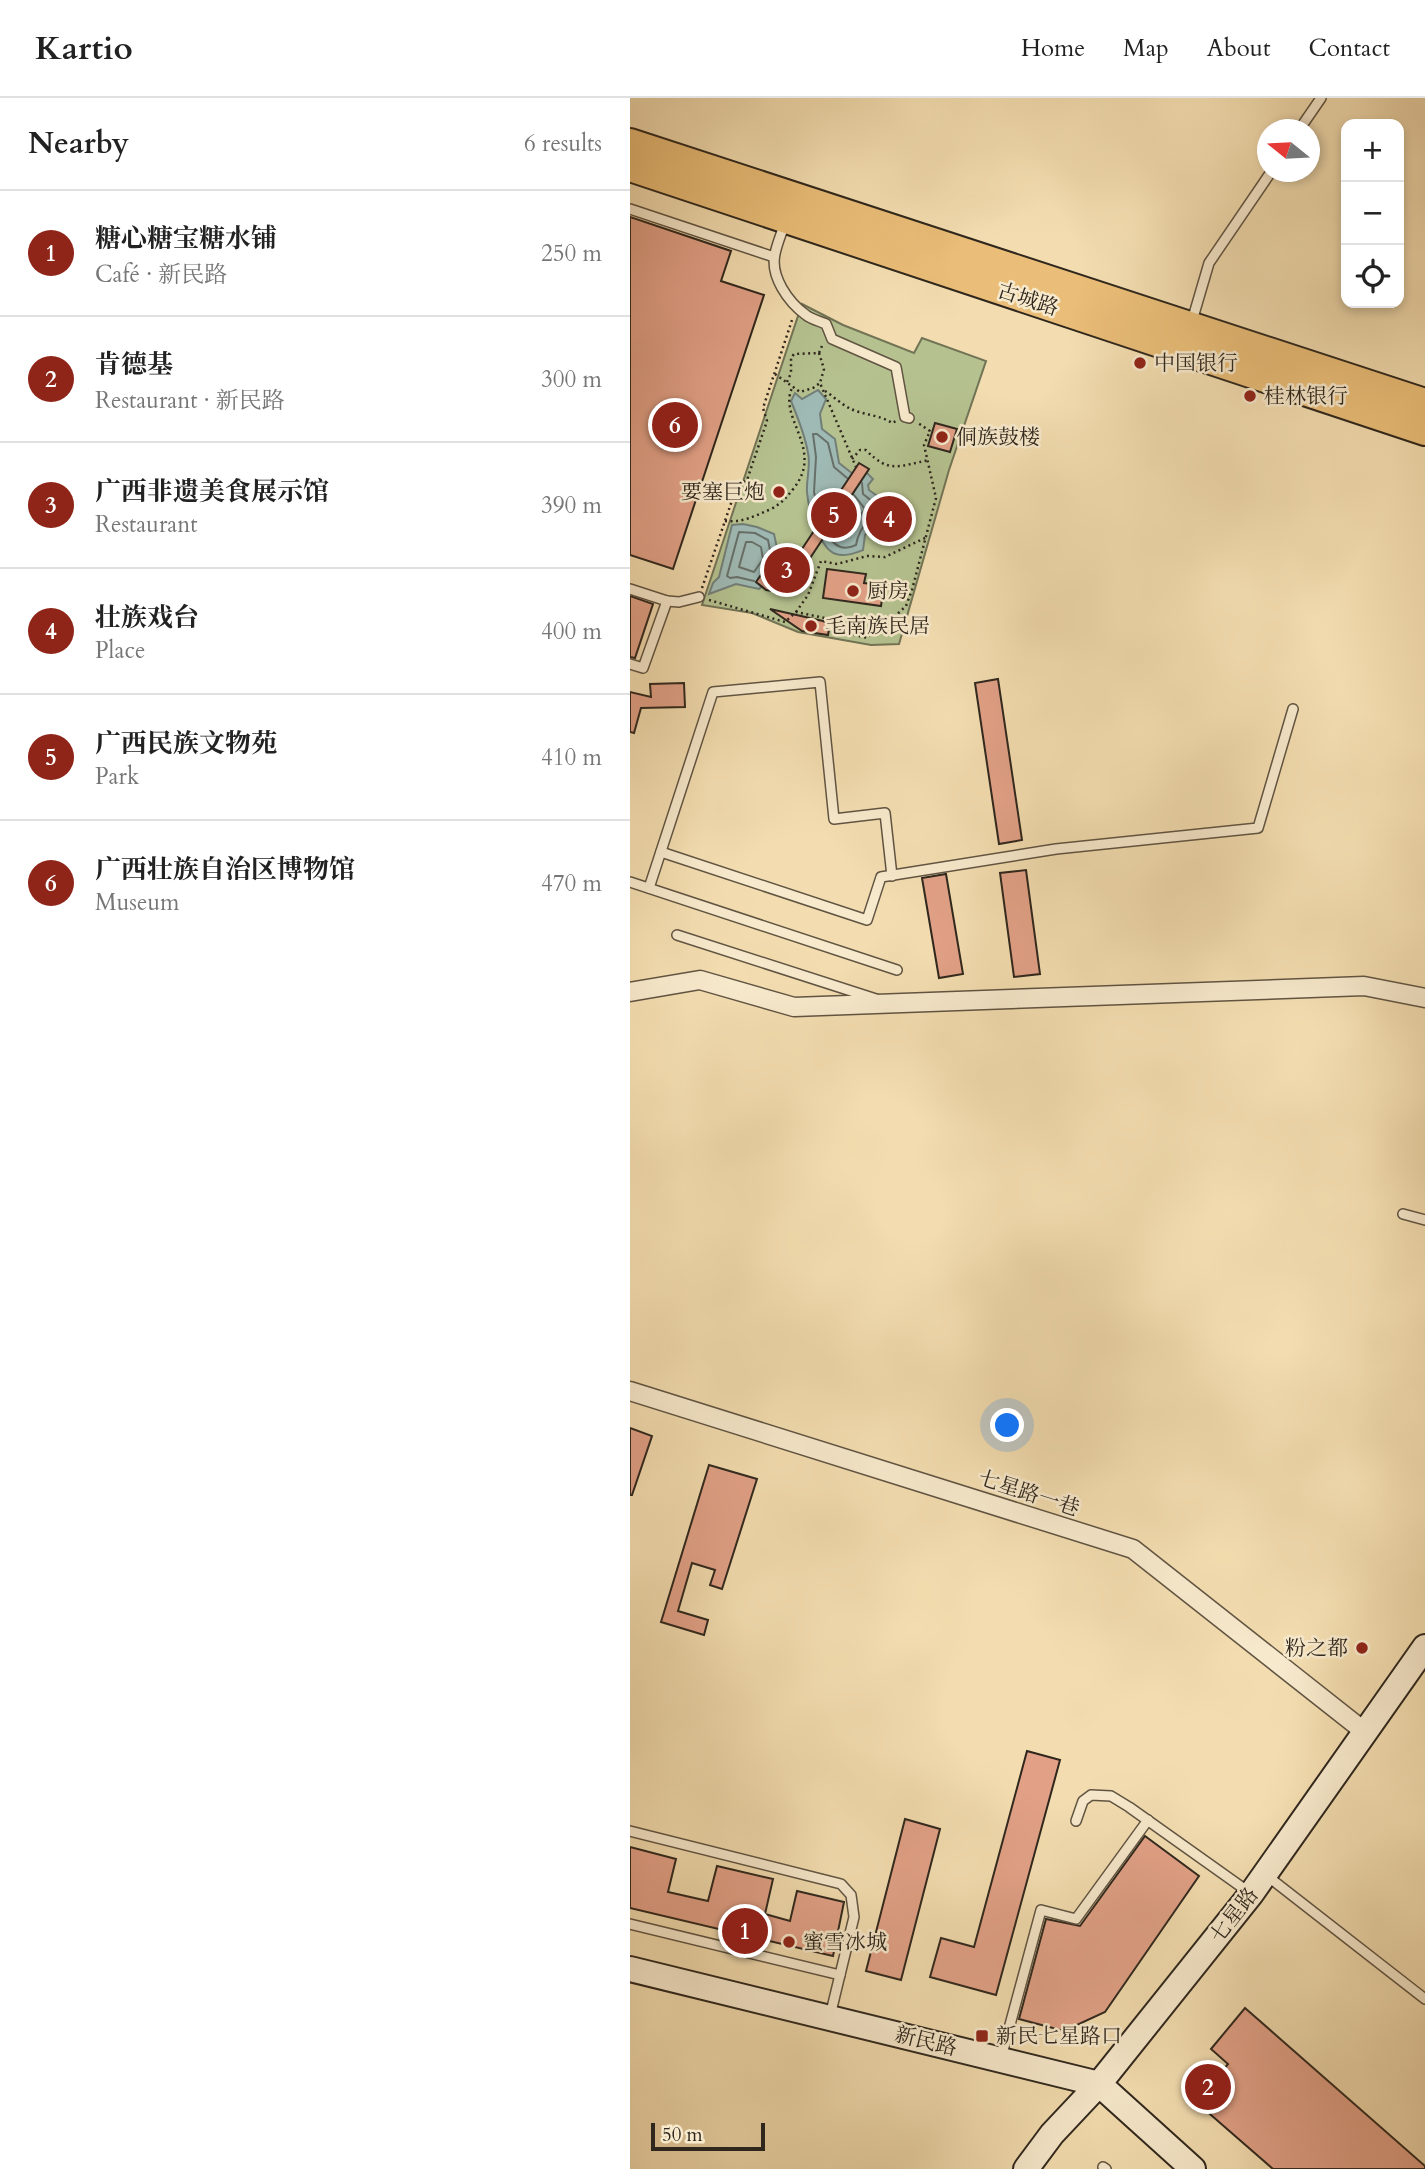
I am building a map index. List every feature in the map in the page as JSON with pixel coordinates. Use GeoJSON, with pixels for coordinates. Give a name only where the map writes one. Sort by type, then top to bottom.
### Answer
{"type":"FeatureCollection","features":[{"type":"Feature","properties":{"kind":"main road"},"geometry":{"type":"LineString","coordinates":[[630,125],[644,167]]}},
{"type":"Feature","properties":{"kind":"main road","name":"古城路"},"geometry":{"type":"LineString","coordinates":[[630,143],[644,167],[786,219],[1425,431]]}},
{"type":"Feature","properties":{"kind":"main road","name":"古城路"},"geometry":{"type":"LineString","coordinates":[[644,167],[1190,326],[1425,403]]}},
{"type":"Feature","properties":{"kind":"main road","name":"七星路"},"geometry":{"type":"LineString","coordinates":[[1026,2169],[1052,2134],[1099,2084],[1258,1884],[1423,1655]]}},
{"type":"Feature","properties":{"kind":"main road","name":"新民路"},"geometry":{"type":"LineString","coordinates":[[630,1969],[1099,2084],[1193,2169]]}},
{"type":"Feature","properties":{"kind":"street"},"geometry":{"type":"LineString","coordinates":[[630,992],[700,980],[794,1007],[1364,986],[1425,998]]}},
{"type":"Feature","properties":{"kind":"street","name":"七星路一巷"},"geometry":{"type":"LineString","coordinates":[[630,1391],[1133,1549],[1365,1732]]}},
{"type":"Feature","properties":{"kind":"lane"},"geometry":{"type":"LineString","coordinates":[[1307,119],[1321,98]]}},
{"type":"Feature","properties":{"kind":"lane"},"geometry":{"type":"LineString","coordinates":[[1190,326],[1209,263],[1264,182]]}},
{"type":"Feature","properties":{"kind":"lane"},"geometry":{"type":"LineString","coordinates":[[630,209],[775,257]]}},
{"type":"Feature","properties":{"kind":"lane"},"geometry":{"type":"LineString","coordinates":[[786,219],[775,257],[774,268],[779,282],[807,316],[826,324],[832,339],[897,366],[907,417]]}},
{"type":"Feature","properties":{"kind":"lane"},"geometry":{"type":"LineString","coordinates":[[630,589],[667,601],[679,602],[699,597]]}},
{"type":"Feature","properties":{"kind":"lane"},"geometry":{"type":"LineString","coordinates":[[630,664],[643,668],[667,601]]}},
{"type":"Feature","properties":{"kind":"lane"},"geometry":{"type":"LineString","coordinates":[[649,888],[713,692],[820,682],[834,819],[885,814],[892,876]]}},
{"type":"Feature","properties":{"kind":"lane"},"geometry":{"type":"LineString","coordinates":[[661,852],[867,920],[881,877],[1056,849],[1258,828],[1293,709]]}},
{"type":"Feature","properties":{"kind":"lane"},"geometry":{"type":"LineString","coordinates":[[630,882],[897,970]]}},
{"type":"Feature","properties":{"kind":"lane"},"geometry":{"type":"LineString","coordinates":[[677,935],[891,1003]]}},
{"type":"Feature","properties":{"kind":"lane"},"geometry":{"type":"LineString","coordinates":[[1403,1214],[1425,1220]]}},
{"type":"Feature","properties":{"kind":"lane"},"geometry":{"type":"LineString","coordinates":[[1076,1821],[1083,1801],[1091,1795],[1111,1796],[1258,1884],[1425,1998]]}},
{"type":"Feature","properties":{"kind":"lane"},"geometry":{"type":"LineString","coordinates":[[1000,2059],[1041,1910],[1076,1919],[1148,1820]]}},
{"type":"Feature","properties":{"kind":"lane"},"geometry":{"type":"LineString","coordinates":[[630,1831],[841,1884],[851,1895],[854,1917],[830,2018]]}},
{"type":"Feature","properties":{"kind":"lane"},"geometry":{"type":"LineString","coordinates":[[630,1924],[840,1975]]}},
{"type":"Feature","properties":{"kind":"path"},"geometry":{"type":"LineString","coordinates":[[797,306],[764,408],[767,421],[747,480],[737,486],[699,597],[785,622],[808,595],[821,561],[837,564],[867,556],[885,557],[927,537]]}},
{"type":"Feature","properties":{"kind":"path"},"geometry":{"type":"LineString","coordinates":[[775,374],[800,392],[820,383],[824,369],[820,353],[828,330]]}},
{"type":"Feature","properties":{"kind":"path"},"geometry":{"type":"LineString","coordinates":[[787,382],[794,354],[820,353]]}},
{"type":"Feature","properties":{"kind":"path"},"geometry":{"type":"LineString","coordinates":[[820,383],[856,467]]}},
{"type":"Feature","properties":{"kind":"path"},"geometry":{"type":"LineString","coordinates":[[725,521],[738,523],[780,505],[802,479],[806,457],[788,400],[793,386]]}},
{"type":"Feature","properties":{"kind":"path"},"geometry":{"type":"LineString","coordinates":[[796,612],[834,620],[841,632],[868,638],[870,632],[894,618],[905,606],[927,537],[936,498],[924,445],[930,431],[907,417],[892,423],[885,418],[867,416],[849,409],[824,390]]}},
{"type":"Feature","properties":{"kind":"path"},"geometry":{"type":"LineString","coordinates":[[852,459],[860,450],[866,450],[883,466],[896,467],[929,460]]}},
{"type":"Feature","properties":{"kind":"green space"},"geometry":{"type":"Polygon","coordinates":[[[802,304],[843,325],[914,353],[922,338],[986,361],[949,470],[899,644],[871,645],[798,632],[752,613],[702,605],[802,304]]]}},
{"type":"Feature","properties":{"kind":"water"},"geometry":{"type":"Polygon","coordinates":[[[818,390],[826,399],[820,414],[822,429],[835,439],[839,463],[853,474],[867,473],[873,479],[868,485],[869,490],[880,498],[883,511],[865,535],[863,550],[850,554],[836,554],[825,545],[812,517],[808,499],[808,453],[791,401],[795,393],[802,399],[818,390]]]}},
{"type":"Feature","properties":{"kind":"water"},"geometry":{"type":"Polygon","coordinates":[[[743,524],[774,534],[780,562],[768,581],[759,589],[736,584],[709,594],[713,583],[719,577],[732,525],[743,524]]]}},
{"type":"Feature","properties":{"kind":"building"},"geometry":{"type":"Polygon","coordinates":[[[630,217],[731,251],[721,281],[764,295],[673,569],[630,555],[630,217]]]}},
{"type":"Feature","properties":{"kind":"building","name":"侗族鼓楼"},"geometry":{"type":"Polygon","coordinates":[[[935,423],[957,429],[950,452],[928,446],[935,423]]]}},
{"type":"Feature","properties":{"kind":"building"},"geometry":{"type":"Polygon","coordinates":[[[859,463],[869,469],[787,593],[766,590],[756,582],[765,569],[773,575],[782,562],[790,567],[859,463]]]}},
{"type":"Feature","properties":{"kind":"building"},"geometry":{"type":"Polygon","coordinates":[[[891,508],[902,516],[892,533],[876,523],[884,511],[888,514],[891,508]]]}},
{"type":"Feature","properties":{"kind":"building","name":"厨房"},"geometry":{"type":"Polygon","coordinates":[[[827,569],[866,574],[864,583],[884,585],[881,606],[823,598],[827,569]]]}},
{"type":"Feature","properties":{"kind":"building"},"geometry":{"type":"Polygon","coordinates":[[[630,596],[653,604],[635,658],[630,657],[630,596]]]}},
{"type":"Feature","properties":{"kind":"building"},"geometry":{"type":"Polygon","coordinates":[[[770,609],[830,624],[828,635],[802,631],[770,609]]]}},
{"type":"Feature","properties":{"kind":"building"},"geometry":{"type":"Polygon","coordinates":[[[998,679],[1022,840],[999,844],[975,683],[998,679]]]}},
{"type":"Feature","properties":{"kind":"building"},"geometry":{"type":"Polygon","coordinates":[[[684,683],[685,707],[641,708],[634,733],[630,732],[630,692],[651,697],[650,684],[684,683]]]}},
{"type":"Feature","properties":{"kind":"building"},"geometry":{"type":"Polygon","coordinates":[[[1026,870],[1040,974],[1014,977],[1000,873],[1026,870]]]}},
{"type":"Feature","properties":{"kind":"building"},"geometry":{"type":"Polygon","coordinates":[[[946,874],[963,974],[939,978],[922,878],[946,874]]]}},
{"type":"Feature","properties":{"kind":"building"},"geometry":{"type":"Polygon","coordinates":[[[630,1428],[652,1436],[632,1495],[630,1495],[630,1428]]]}},
{"type":"Feature","properties":{"kind":"building"},"geometry":{"type":"Polygon","coordinates":[[[709,1465],[757,1479],[722,1589],[710,1585],[715,1570],[692,1563],[678,1611],[708,1620],[704,1635],[661,1622],[709,1465]]]}},
{"type":"Feature","properties":{"kind":"building"},"geometry":{"type":"Polygon","coordinates":[[[1027,1751],[1060,1760],[996,1995],[930,1977],[941,1938],[974,1947],[1027,1751]]]}},
{"type":"Feature","properties":{"kind":"building"},"geometry":{"type":"Polygon","coordinates":[[[905,1819],[940,1829],[901,1980],[866,1971],[905,1819]]]}},
{"type":"Feature","properties":{"kind":"building"},"geometry":{"type":"Polygon","coordinates":[[[1145,1836],[1199,1876],[1105,2012],[1064,2031],[1019,2019],[1046,1919],[1080,1926],[1145,1836]]]}},
{"type":"Feature","properties":{"kind":"building"},"geometry":{"type":"Polygon","coordinates":[[[630,1847],[676,1859],[668,1892],[708,1901],[717,1866],[773,1879],[765,1914],[790,1921],[797,1891],[844,1902],[833,1956],[630,1908],[630,1847]]]}},
{"type":"Feature","properties":{"kind":"building"},"geometry":{"type":"Polygon","coordinates":[[[1245,2008],[1425,2166],[1425,2169],[1273,2169],[1196,2102],[1228,2064],[1211,2049],[1245,2008]]]}},
{"type":"Feature","properties":{"kind":"place","name":"中国银行"},"geometry":{"type":"Point","coordinates":[1140,363]}},
{"type":"Feature","properties":{"kind":"place","name":"桂林银行"},"geometry":{"type":"Point","coordinates":[1250,396]}},
{"type":"Feature","properties":{"kind":"place","name":"广西壮族自治区博物馆"},"geometry":{"type":"Point","coordinates":[675,425]}},
{"type":"Feature","properties":{"kind":"place","name":"侗族鼓楼"},"geometry":{"type":"Point","coordinates":[942,437]}},
{"type":"Feature","properties":{"kind":"place","name":"要塞巨炮"},"geometry":{"type":"Point","coordinates":[779,492]}},
{"type":"Feature","properties":{"kind":"place","name":"广西民族文物苑"},"geometry":{"type":"Point","coordinates":[834,515]}},
{"type":"Feature","properties":{"kind":"place","name":"壮族戏台"},"geometry":{"type":"Point","coordinates":[889,519]}},
{"type":"Feature","properties":{"kind":"place","name":"广西非遗美食展示馆"},"geometry":{"type":"Point","coordinates":[787,570]}},
{"type":"Feature","properties":{"kind":"place","name":"厨房"},"geometry":{"type":"Point","coordinates":[853,591]}},
{"type":"Feature","properties":{"kind":"place","name":"毛南族民居"},"geometry":{"type":"Point","coordinates":[811,626]}},
{"type":"Feature","properties":{"kind":"place","name":"粉之都"},"geometry":{"type":"Point","coordinates":[1362,1648]}},
{"type":"Feature","properties":{"kind":"place","name":"糖心糖宝糖水铺"},"geometry":{"type":"Point","coordinates":[745,1931]}},
{"type":"Feature","properties":{"kind":"place","name":"蜜雪冰城"},"geometry":{"type":"Point","coordinates":[789,1942]}},
{"type":"Feature","properties":{"kind":"place","name":"新民七星路口"},"geometry":{"type":"Point","coordinates":[982,2036]}},
{"type":"Feature","properties":{"kind":"place","name":"肯德基"},"geometry":{"type":"Point","coordinates":[1208,2087]}}]}
